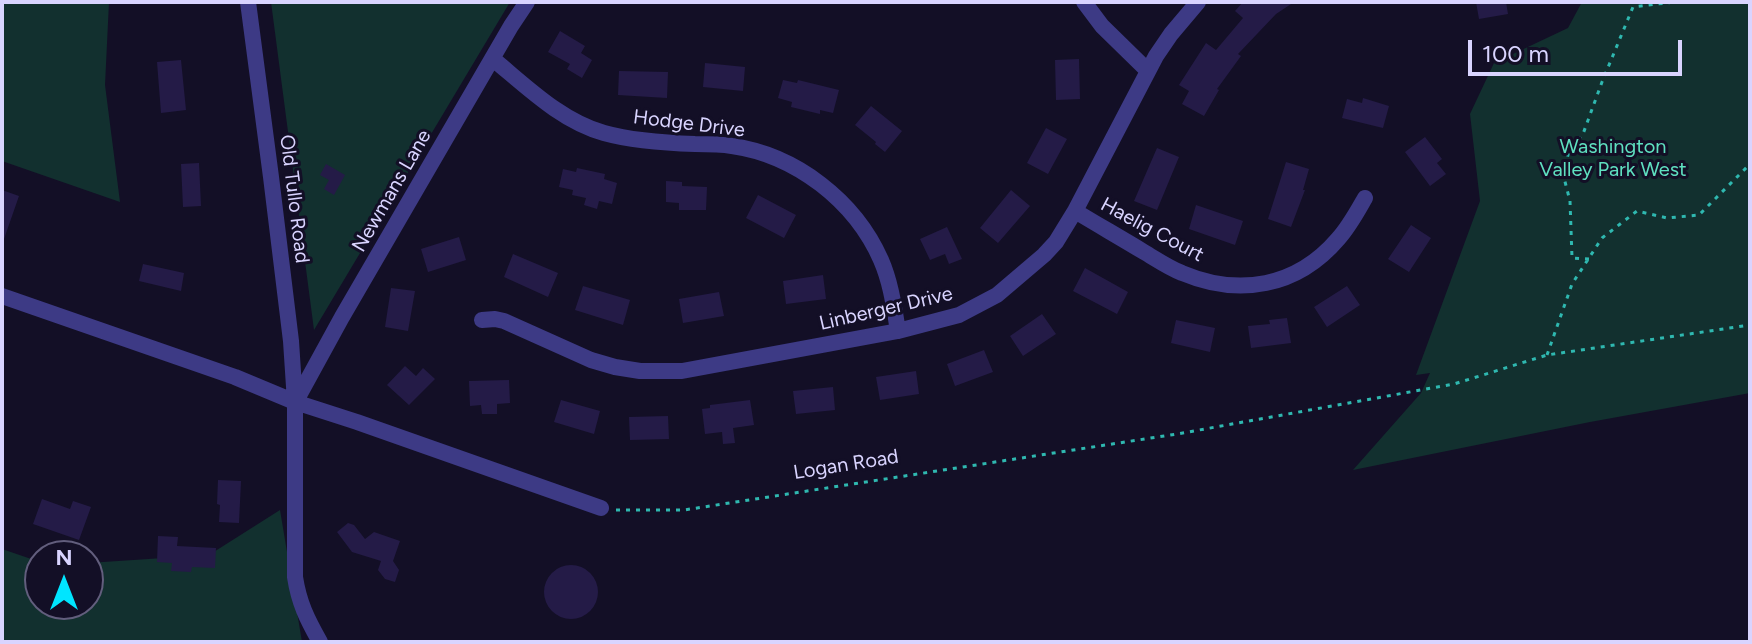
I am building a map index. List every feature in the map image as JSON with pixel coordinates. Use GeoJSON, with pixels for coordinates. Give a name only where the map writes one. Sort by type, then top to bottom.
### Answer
{"type":"FeatureCollection","features":[{"type":"Feature","properties":{"kind":"street","name":"Old Tullo Road"},"geometry":{"type":"LineString","coordinates":[[248,2],[291,341],[295,402],[295,577],[299,600],[320,642]]}},
{"type":"Feature","properties":{"kind":"street","name":"Newmans Lane"},"geometry":{"type":"LineString","coordinates":[[295,402],[527,2]]}},
{"type":"Feature","properties":{"kind":"street"},"geometry":{"type":"LineString","coordinates":[[1084,2],[1102,26],[1148,71]]}},
{"type":"Feature","properties":{"kind":"street","name":"Linberger Drive"},"geometry":{"type":"LineString","coordinates":[[482,320],[504,321],[591,360],[615,367],[640,371],[682,371],[898,331],[959,315],[997,295],[1056,242],[1148,71],[1171,34],[1198,2]]}},
{"type":"Feature","properties":{"kind":"street","name":"Hodge Drive"},"geometry":{"type":"LineString","coordinates":[[493,59],[563,115],[596,130],[658,142],[732,146],[798,168],[851,213],[867,235],[890,284],[898,331]]}},
{"type":"Feature","properties":{"kind":"street","name":"Haelig Court"},"geometry":{"type":"LineString","coordinates":[[1075,211],[1180,273],[1236,286],[1264,285],[1291,277],[1316,259],[1338,240],[1365,198]]}},
{"type":"Feature","properties":{"kind":"street"},"geometry":{"type":"LineString","coordinates":[[2,296],[601,508]]}},
{"type":"Feature","properties":{"kind":"path"},"geometry":{"type":"LineString","coordinates":[[1589,259],[1572,258],[1570,201],[1563,174],[1569,151],[1583,134],[1633,7],[1674,2]]}},
{"type":"Feature","properties":{"kind":"path"},"geometry":{"type":"LineString","coordinates":[[1547,355],[1572,284],[1602,238],[1637,211],[1667,218],[1699,215],[1750,164]]}},
{"type":"Feature","properties":{"kind":"path","name":"Logan Road"},"geometry":{"type":"LineString","coordinates":[[601,508],[684,510],[1177,434],[1454,384],[1547,355],[1750,325]]}},
{"type":"Feature","properties":{"kind":"green space"},"geometry":{"type":"Polygon","coordinates":[[[2,2],[109,2],[105,85],[120,202],[2,161],[2,2]]]}},
{"type":"Feature","properties":{"kind":"green space"},"geometry":{"type":"Polygon","coordinates":[[[271,2],[510,2],[314,330],[271,2]]]}},
{"type":"Feature","properties":{"kind":"green space","name":"Washington Valley Park West"},"geometry":{"type":"Polygon","coordinates":[[[1582,2],[1750,2],[1750,393],[1353,470],[1421,393],[1430,373],[1416,375],[1480,201],[1470,114],[1494,63],[1568,28],[1582,2]]]}},
{"type":"Feature","properties":{"kind":"green space"},"geometry":{"type":"Polygon","coordinates":[[[280,510],[302,642],[2,642],[2,549],[24,557],[24,620],[104,620],[104,562],[209,555],[280,510]]]}},
{"type":"Feature","properties":{"kind":"building"},"geometry":{"type":"Polygon","coordinates":[[[1243,2],[1294,2],[1276,14],[1238,54],[1241,56],[1217,89],[1204,116],[1182,104],[1189,91],[1179,85],[1206,43],[1216,50],[1243,18],[1235,11],[1243,2]]]}},
{"type":"Feature","properties":{"kind":"building"},"geometry":{"type":"Polygon","coordinates":[[[1476,2],[1506,2],[1508,14],[1479,19],[1476,2]]]}},
{"type":"Feature","properties":{"kind":"building"},"geometry":{"type":"Polygon","coordinates":[[[560,31],[585,46],[581,53],[592,60],[582,78],[567,69],[570,64],[548,52],[560,31]]]}},
{"type":"Feature","properties":{"kind":"building"},"geometry":{"type":"Polygon","coordinates":[[[1079,59],[1080,99],[1056,100],[1055,60],[1079,59]]]}},
{"type":"Feature","properties":{"kind":"building"},"geometry":{"type":"Polygon","coordinates":[[[181,60],[186,110],[161,113],[157,62],[181,60]]]}},
{"type":"Feature","properties":{"kind":"building"},"geometry":{"type":"Polygon","coordinates":[[[705,63],[745,67],[743,91],[703,87],[705,63]]]}},
{"type":"Feature","properties":{"kind":"building"},"geometry":{"type":"Polygon","coordinates":[[[619,71],[668,72],[667,98],[618,95],[619,71]]]}},
{"type":"Feature","properties":{"kind":"building"},"geometry":{"type":"Polygon","coordinates":[[[783,80],[797,83],[798,80],[839,90],[833,113],[820,110],[820,114],[791,107],[792,102],[778,98],[783,80]]]}},
{"type":"Feature","properties":{"kind":"building"},"geometry":{"type":"Polygon","coordinates":[[[1363,98],[1389,106],[1383,128],[1342,118],[1347,99],[1362,103],[1363,98]]]}},
{"type":"Feature","properties":{"kind":"building"},"geometry":{"type":"Polygon","coordinates":[[[871,106],[902,131],[885,152],[855,125],[871,106]]]}},
{"type":"Feature","properties":{"kind":"building"},"geometry":{"type":"Polygon","coordinates":[[[1046,128],[1067,139],[1048,174],[1027,163],[1046,128]]]}},
{"type":"Feature","properties":{"kind":"building"},"geometry":{"type":"Polygon","coordinates":[[[1425,137],[1442,159],[1437,163],[1446,174],[1430,186],[1405,152],[1425,137]]]}},
{"type":"Feature","properties":{"kind":"building"},"geometry":{"type":"Polygon","coordinates":[[[1157,148],[1179,157],[1157,210],[1134,201],[1157,148]]]}},
{"type":"Feature","properties":{"kind":"building"},"geometry":{"type":"Polygon","coordinates":[[[1286,162],[1309,169],[1305,190],[1291,227],[1268,219],[1286,162]]]}},
{"type":"Feature","properties":{"kind":"building"},"geometry":{"type":"Polygon","coordinates":[[[199,163],[201,206],[183,207],[181,164],[199,163]]]}},
{"type":"Feature","properties":{"kind":"building"},"geometry":{"type":"Polygon","coordinates":[[[326,164],[345,175],[334,195],[324,189],[329,180],[320,175],[326,164]]]}},
{"type":"Feature","properties":{"kind":"building"},"geometry":{"type":"Polygon","coordinates":[[[577,168],[605,174],[604,179],[617,183],[612,204],[599,201],[597,209],[584,205],[586,198],[572,195],[573,190],[559,187],[563,169],[576,172],[577,168]]]}},
{"type":"Feature","properties":{"kind":"building"},"geometry":{"type":"Polygon","coordinates":[[[666,181],[682,182],[682,186],[707,187],[706,210],[679,210],[679,203],[666,202],[666,181]]]}},
{"type":"Feature","properties":{"kind":"building"},"geometry":{"type":"Polygon","coordinates":[[[2,190],[19,196],[4,239],[2,239],[2,190]]]}},
{"type":"Feature","properties":{"kind":"building"},"geometry":{"type":"Polygon","coordinates":[[[1011,190],[1030,206],[998,243],[980,228],[1011,190]]]}},
{"type":"Feature","properties":{"kind":"building"},"geometry":{"type":"Polygon","coordinates":[[[758,195],[796,215],[784,238],[746,218],[758,195]]]}},
{"type":"Feature","properties":{"kind":"building"},"geometry":{"type":"Polygon","coordinates":[[[1196,205],[1243,221],[1235,245],[1189,229],[1196,205]]]}},
{"type":"Feature","properties":{"kind":"building"},"geometry":{"type":"Polygon","coordinates":[[[1411,225],[1431,238],[1409,272],[1388,259],[1411,225]]]}},
{"type":"Feature","properties":{"kind":"building"},"geometry":{"type":"Polygon","coordinates":[[[947,227],[962,259],[949,264],[945,254],[930,260],[920,239],[947,227]]]}},
{"type":"Feature","properties":{"kind":"building"},"geometry":{"type":"Polygon","coordinates":[[[459,237],[466,260],[428,272],[421,249],[459,237]]]}},
{"type":"Feature","properties":{"kind":"building"},"geometry":{"type":"Polygon","coordinates":[[[513,254],[558,273],[548,297],[504,277],[513,254]]]}},
{"type":"Feature","properties":{"kind":"building"},"geometry":{"type":"Polygon","coordinates":[[[143,264],[184,273],[181,291],[139,281],[143,264]]]}},
{"type":"Feature","properties":{"kind":"building"},"geometry":{"type":"Polygon","coordinates":[[[1085,268],[1128,292],[1117,314],[1073,291],[1085,268]]]}},
{"type":"Feature","properties":{"kind":"building"},"geometry":{"type":"Polygon","coordinates":[[[823,275],[826,299],[786,304],[783,281],[823,275]]]}},
{"type":"Feature","properties":{"kind":"building"},"geometry":{"type":"Polygon","coordinates":[[[583,286],[630,300],[623,325],[575,310],[583,286]]]}},
{"type":"Feature","properties":{"kind":"building"},"geometry":{"type":"Polygon","coordinates":[[[1347,286],[1360,305],[1327,327],[1314,307],[1347,286]]]}},
{"type":"Feature","properties":{"kind":"building"},"geometry":{"type":"Polygon","coordinates":[[[391,288],[415,291],[408,331],[385,327],[391,288]]]}},
{"type":"Feature","properties":{"kind":"building"},"geometry":{"type":"Polygon","coordinates":[[[719,292],[724,316],[683,323],[679,299],[719,292]]]}},
{"type":"Feature","properties":{"kind":"building"},"geometry":{"type":"Polygon","coordinates":[[[1042,314],[1056,334],[1023,356],[1010,336],[1042,314]]]}},
{"type":"Feature","properties":{"kind":"building"},"geometry":{"type":"Polygon","coordinates":[[[1287,318],[1291,343],[1251,348],[1248,326],[1270,324],[1269,320],[1287,318]]]}},
{"type":"Feature","properties":{"kind":"building"},"geometry":{"type":"Polygon","coordinates":[[[1176,320],[1215,328],[1210,352],[1171,343],[1176,320]]]}},
{"type":"Feature","properties":{"kind":"building"},"geometry":{"type":"Polygon","coordinates":[[[984,350],[993,372],[955,386],[947,364],[984,350]]]}},
{"type":"Feature","properties":{"kind":"building"},"geometry":{"type":"Polygon","coordinates":[[[405,366],[416,376],[423,368],[435,379],[409,405],[387,385],[405,366]]]}},
{"type":"Feature","properties":{"kind":"building"},"geometry":{"type":"Polygon","coordinates":[[[916,371],[919,394],[880,400],[876,377],[916,371]]]}},
{"type":"Feature","properties":{"kind":"building"},"geometry":{"type":"Polygon","coordinates":[[[509,380],[510,403],[497,404],[497,414],[482,414],[481,405],[470,406],[469,381],[509,380]]]}},
{"type":"Feature","properties":{"kind":"building"},"geometry":{"type":"Polygon","coordinates":[[[833,387],[835,410],[796,414],[793,391],[833,387]]]}},
{"type":"Feature","properties":{"kind":"building"},"geometry":{"type":"Polygon","coordinates":[[[561,400],[600,411],[594,434],[554,422],[561,400]]]}},
{"type":"Feature","properties":{"kind":"building"},"geometry":{"type":"Polygon","coordinates":[[[750,400],[754,425],[733,428],[735,443],[723,444],[722,432],[705,434],[702,409],[710,408],[710,405],[750,400]]]}},
{"type":"Feature","properties":{"kind":"building"},"geometry":{"type":"Polygon","coordinates":[[[668,416],[669,439],[630,440],[629,417],[668,416]]]}},
{"type":"Feature","properties":{"kind":"building"},"geometry":{"type":"Polygon","coordinates":[[[218,480],[241,481],[239,523],[219,522],[218,480]]]}},
{"type":"Feature","properties":{"kind":"building"},"geometry":{"type":"Polygon","coordinates":[[[42,499],[70,509],[73,501],[91,507],[79,540],[33,524],[42,499]]]}},
{"type":"Feature","properties":{"kind":"building"},"geometry":{"type":"Polygon","coordinates":[[[348,523],[354,525],[365,539],[374,532],[400,541],[393,561],[399,570],[395,582],[385,579],[378,570],[381,561],[352,552],[337,532],[348,523]]]}},
{"type":"Feature","properties":{"kind":"building"},"geometry":{"type":"Polygon","coordinates":[[[158,536],[178,537],[177,546],[216,548],[215,568],[192,567],[191,572],[171,571],[172,563],[157,562],[158,536]]]}},
{"type":"Feature","properties":{"kind":"building"},"geometry":{"type":"Polygon","coordinates":[[[571,565],[590,573],[598,592],[590,611],[571,619],[552,611],[544,592],[552,573],[571,565]]]}}]}
